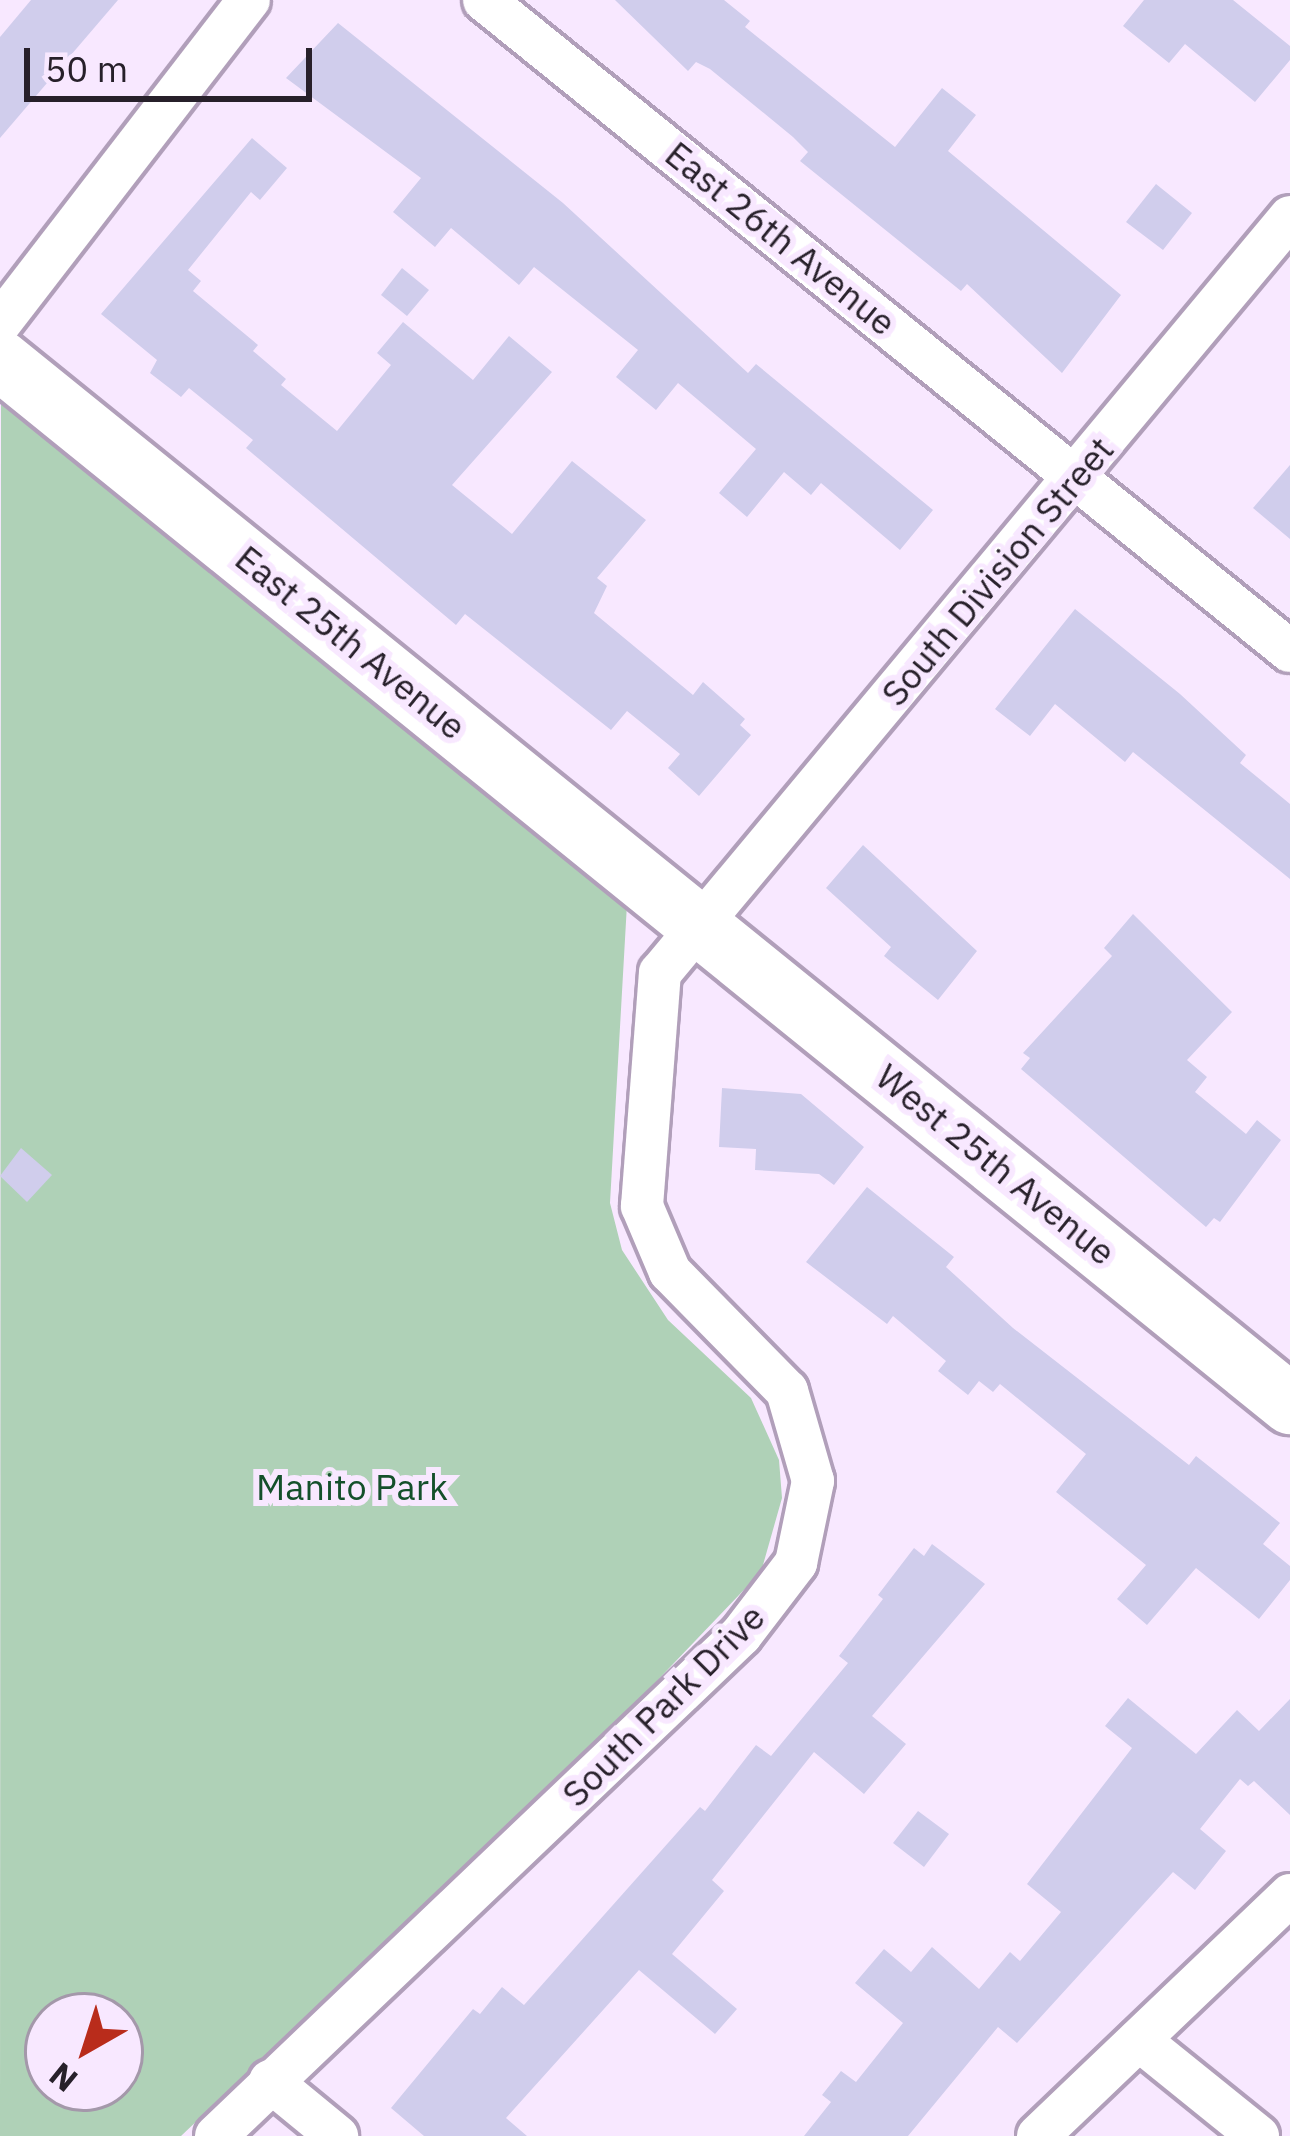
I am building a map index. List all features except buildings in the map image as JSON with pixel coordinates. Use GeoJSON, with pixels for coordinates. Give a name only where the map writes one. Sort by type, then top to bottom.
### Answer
{"type":"FeatureCollection","features":[{"type":"Feature","properties":{"kind":"street"},"geometry":{"type":"LineString","coordinates":[[0,322],[249,0]]}},
{"type":"Feature","properties":{"kind":"street","name":"East 26th Avenue"},"geometry":{"type":"LineString","coordinates":[[484,0],[1290,651]]}},
{"type":"Feature","properties":{"kind":"street","name":"South Division Street"},"geometry":{"type":"LineString","coordinates":[[702,923],[1290,217]]}},
{"type":"Feature","properties":{"kind":"street","name":"East 25th Avenue"},"geometry":{"type":"LineString","coordinates":[[0,360],[702,923]]}},
{"type":"Feature","properties":{"kind":"street","name":"West 25th Avenue"},"geometry":{"type":"LineString","coordinates":[[702,923],[1290,1404]]}},
{"type":"Feature","properties":{"kind":"street","name":"South Park Drive"},"geometry":{"type":"LineString","coordinates":[[216,2136],[741,1635],[796,1563],[813,1481],[787,1391],[670,1272],[642,1206],[660,973],[702,923]]}},
{"type":"Feature","properties":{"kind":"street"},"geometry":{"type":"LineString","coordinates":[[1038,2136],[1290,1895]]}},
{"type":"Feature","properties":{"kind":"street"},"geometry":{"type":"LineString","coordinates":[[1139,2040],[1258,2136]]}},
{"type":"Feature","properties":{"kind":"street"},"geometry":{"type":"LineString","coordinates":[[270,2080],[337,2136]]}},
{"type":"Feature","properties":{"kind":"green space","name":"Manito Park"},"geometry":{"type":"Polygon","coordinates":[[[1,402],[627,904],[610,1203],[622,1250],[668,1320],[751,1398],[779,1460],[782,1498],[761,1572],[631,1708],[181,2136],[0,2136],[1,402]]]}}]}
